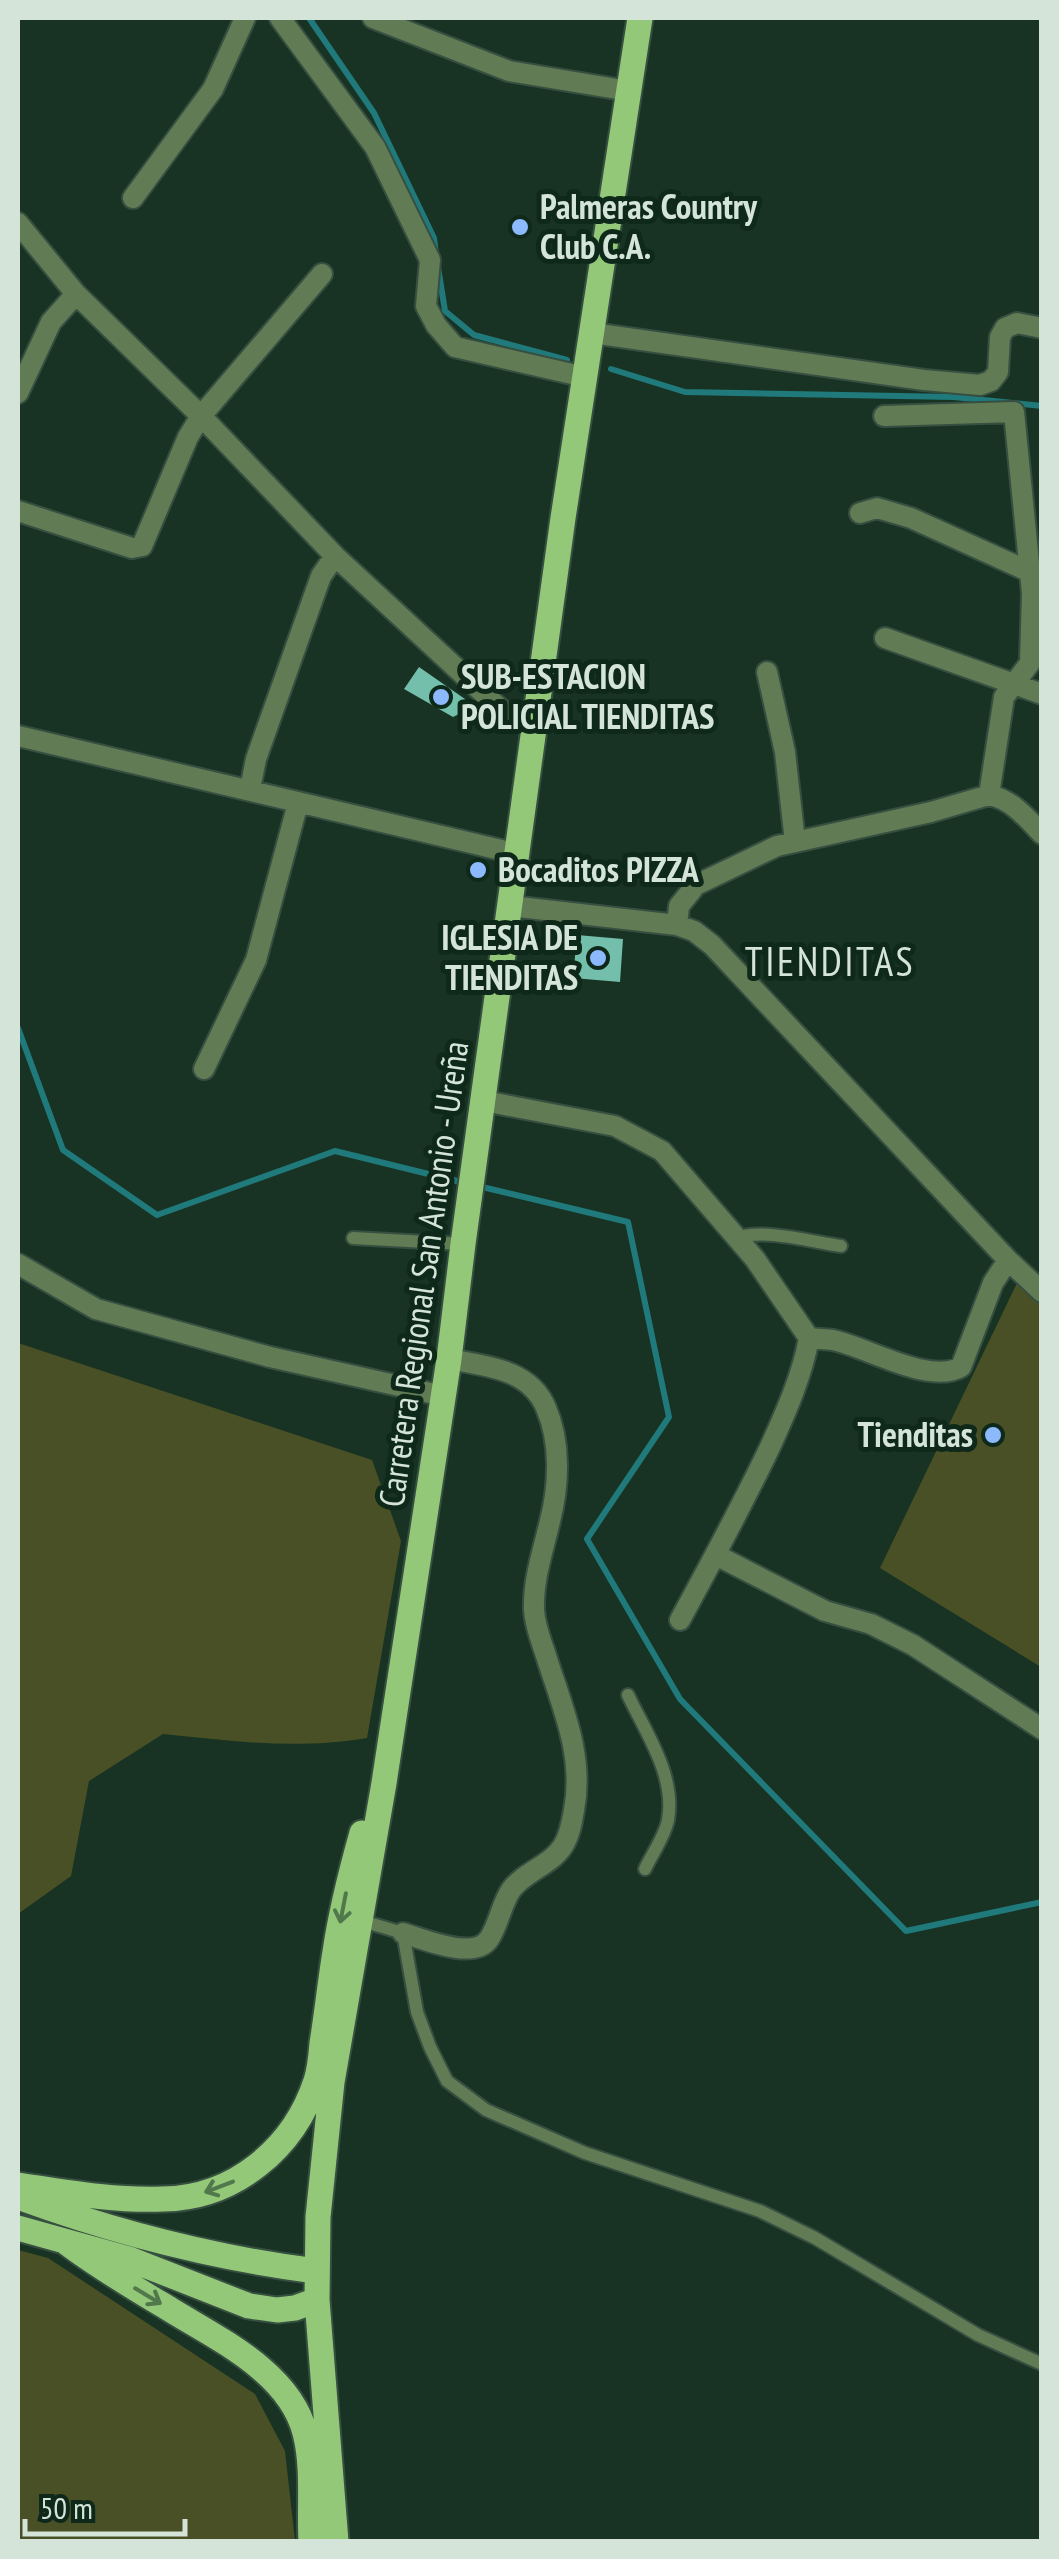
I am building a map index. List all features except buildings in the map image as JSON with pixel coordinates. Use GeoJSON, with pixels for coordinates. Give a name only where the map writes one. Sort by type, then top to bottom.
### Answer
{"type":"FeatureCollection","features":[{"type":"Feature","properties":{"kind":"main road","name":"Carretera Regional San Antonio - Ureña"},"geometry":{"type":"LineString","coordinates":[[336,2542],[316,2270],[332,2082],[362,1921],[450,1359],[563,518],[640,18]]}},
{"type":"Feature","properties":{"kind":"main road"},"geometry":{"type":"LineString","coordinates":[[18,2185],[165,2200],[224,2186],[252,2171],[272,2154],[304,2110],[317,2077],[343,1904],[370,1808],[384,1783]]}},
{"type":"Feature","properties":{"kind":"main road"},"geometry":{"type":"LineString","coordinates":[[18,2196],[147,2238],[260,2264],[316,2270]]}},
{"type":"Feature","properties":{"kind":"main road"},"geometry":{"type":"LineString","coordinates":[[18,2228],[146,2265],[250,2306],[277,2310],[317,2300]]}},
{"type":"Feature","properties":{"kind":"main road"},"geometry":{"type":"LineString","coordinates":[[67,2242],[249,2360],[273,2380],[305,2431],[311,2542]]}},
{"type":"Feature","properties":{"kind":"street"},"geometry":{"type":"LineString","coordinates":[[133,198],[213,89],[245,18]]}},
{"type":"Feature","properties":{"kind":"street"},"geometry":{"type":"LineString","coordinates":[[275,18],[375,147],[430,260],[426,306],[436,325],[456,347],[585,376]]}},
{"type":"Feature","properties":{"kind":"street"},"geometry":{"type":"LineString","coordinates":[[373,18],[508,71],[629,91]]}},
{"type":"Feature","properties":{"kind":"street"},"geometry":{"type":"LineString","coordinates":[[18,224],[76,294],[201,416],[335,556],[508,717],[534,727]]}},
{"type":"Feature","properties":{"kind":"street"},"geometry":{"type":"LineString","coordinates":[[18,511],[132,548],[142,546],[188,437],[201,416],[322,274]]}},
{"type":"Feature","properties":{"kind":"street"},"geometry":{"type":"LineString","coordinates":[[18,394],[51,322],[76,294]]}},
{"type":"Feature","properties":{"kind":"street"},"geometry":{"type":"LineString","coordinates":[[592,333],[980,385],[991,381],[998,372],[1000,336],[1005,328],[1017,323],[1042,328]]}},
{"type":"Feature","properties":{"kind":"street"},"geometry":{"type":"LineString","coordinates":[[884,416],[1014,412],[1031,471],[1035,586],[1030,664],[1004,696],[989,795]]}},
{"type":"Feature","properties":{"kind":"street"},"geometry":{"type":"LineString","coordinates":[[860,513],[877,508],[911,518],[1035,586]]}},
{"type":"Feature","properties":{"kind":"street"},"geometry":{"type":"LineString","coordinates":[[250,790],[256,759],[321,576],[335,556]]}},
{"type":"Feature","properties":{"kind":"street"},"geometry":{"type":"LineString","coordinates":[[885,638],[1042,694]]}},
{"type":"Feature","properties":{"kind":"street"},"geometry":{"type":"LineString","coordinates":[[767,672],[784,752],[795,842]]}},
{"type":"Feature","properties":{"kind":"street"},"geometry":{"type":"LineString","coordinates":[[18,736],[518,854]]}},
{"type":"Feature","properties":{"kind":"street"},"geometry":{"type":"LineString","coordinates":[[677,925],[679,906],[696,886],[777,846],[932,812],[989,795],[1006,801],[1042,834]]}},
{"type":"Feature","properties":{"kind":"street"},"geometry":{"type":"LineString","coordinates":[[204,1069],[256,960],[298,802]]}},
{"type":"Feature","properties":{"kind":"street"},"geometry":{"type":"LineString","coordinates":[[510,906],[677,925],[694,931],[712,945],[1042,1292]]}},
{"type":"Feature","properties":{"kind":"street"},"geometry":{"type":"LineString","coordinates":[[484,1101],[615,1126],[650,1142],[673,1162],[755,1260],[809,1338],[786,1411],[749,1492],[680,1620]]}},
{"type":"Feature","properties":{"kind":"street"},"geometry":{"type":"LineString","coordinates":[[809,1338],[834,1340],[917,1368],[950,1373],[960,1367],[993,1283],[1008,1260]]}},
{"type":"Feature","properties":{"kind":"street"},"geometry":{"type":"LineString","coordinates":[[18,1264],[96,1309],[270,1357],[444,1396]]}},
{"type":"Feature","properties":{"kind":"street"},"geometry":{"type":"LineString","coordinates":[[403,1932],[443,1946],[470,1949],[488,1940],[517,1883],[546,1864],[564,1843],[578,1788],[573,1741],[534,1614],[535,1580],[557,1476],[554,1434],[547,1409],[537,1391],[510,1372],[450,1359]]}},
{"type":"Feature","properties":{"kind":"street"},"geometry":{"type":"LineString","coordinates":[[716,1555],[825,1610],[872,1624],[912,1644],[1042,1729]]}},
{"type":"Feature","properties":{"kind":"lane"},"geometry":{"type":"LineString","coordinates":[[736,1238],[774,1236],[841,1246]]}},
{"type":"Feature","properties":{"kind":"lane"},"geometry":{"type":"LineString","coordinates":[[353,1238],[463,1244]]}},
{"type":"Feature","properties":{"kind":"lane"},"geometry":{"type":"LineString","coordinates":[[628,1696],[663,1769],[670,1796],[668,1822],[644,1869]]}},
{"type":"Feature","properties":{"kind":"lane"},"geometry":{"type":"LineString","coordinates":[[362,1921],[403,1932],[417,2012],[430,2047],[447,2080],[486,2110],[584,2153],[760,2211],[815,2238],[978,2335],[1042,2364]]}},
{"type":"Feature","properties":{"kind":"green space","name":"Tienditas"},"geometry":{"type":"Polygon","coordinates":[[[1017,1283],[1041,1303],[1041,1667],[880,1568],[1017,1283]]]}},
{"type":"Feature","properties":{"kind":"green space"},"geometry":{"type":"Polygon","coordinates":[[[18,1343],[372,1460],[401,1541],[367,1738],[290,1744],[163,1734],[89,1781],[71,1876],[18,1914],[18,1343]]]}},
{"type":"Feature","properties":{"kind":"green space"},"geometry":{"type":"Polygon","coordinates":[[[18,2250],[48,2258],[255,2394],[285,2451],[295,2541],[18,2541],[18,2250]]]}},
{"type":"Feature","properties":{"kind":"waterway"},"geometry":{"type":"LineString","coordinates":[[309,18],[374,113],[434,238],[436,254]]}},
{"type":"Feature","properties":{"kind":"waterway"},"geometry":{"type":"LineString","coordinates":[[438,267],[445,311],[474,335],[567,360]]}},
{"type":"Feature","properties":{"kind":"waterway"},"geometry":{"type":"LineString","coordinates":[[611,369],[685,392],[954,397],[1042,406]]}},
{"type":"Feature","properties":{"kind":"waterway"},"geometry":{"type":"LineString","coordinates":[[18,1028],[63,1150],[157,1215],[335,1151],[465,1183]]}},
{"type":"Feature","properties":{"kind":"waterway"},"geometry":{"type":"LineString","coordinates":[[478,1186],[628,1222],[669,1417],[587,1539],[680,1699],[906,1931],[1042,1902]]}},
{"type":"Feature","properties":{"kind":"place","name":"Palmeras Country Club C.A."},"geometry":{"type":"Point","coordinates":[520,227]}},
{"type":"Feature","properties":{"kind":"place","name":"SUB-ESTACION POLICIAL TIENDITAS"},"geometry":{"type":"Point","coordinates":[441,697]}},
{"type":"Feature","properties":{"kind":"place","name":"Bocaditos PIZZA"},"geometry":{"type":"Point","coordinates":[478,870]}},
{"type":"Feature","properties":{"kind":"place","name":"IGLESIA DE TIENDITAS"},"geometry":{"type":"Point","coordinates":[598,958]}},
{"type":"Feature","properties":{"kind":"place","name":"Tienditas"},"geometry":{"type":"Point","coordinates":[993,1435]}},
{"type":"Feature","properties":{"kind":"district","name":"TIENDITAS"},"geometry":{"type":"Point","coordinates":[830,962]}}]}
